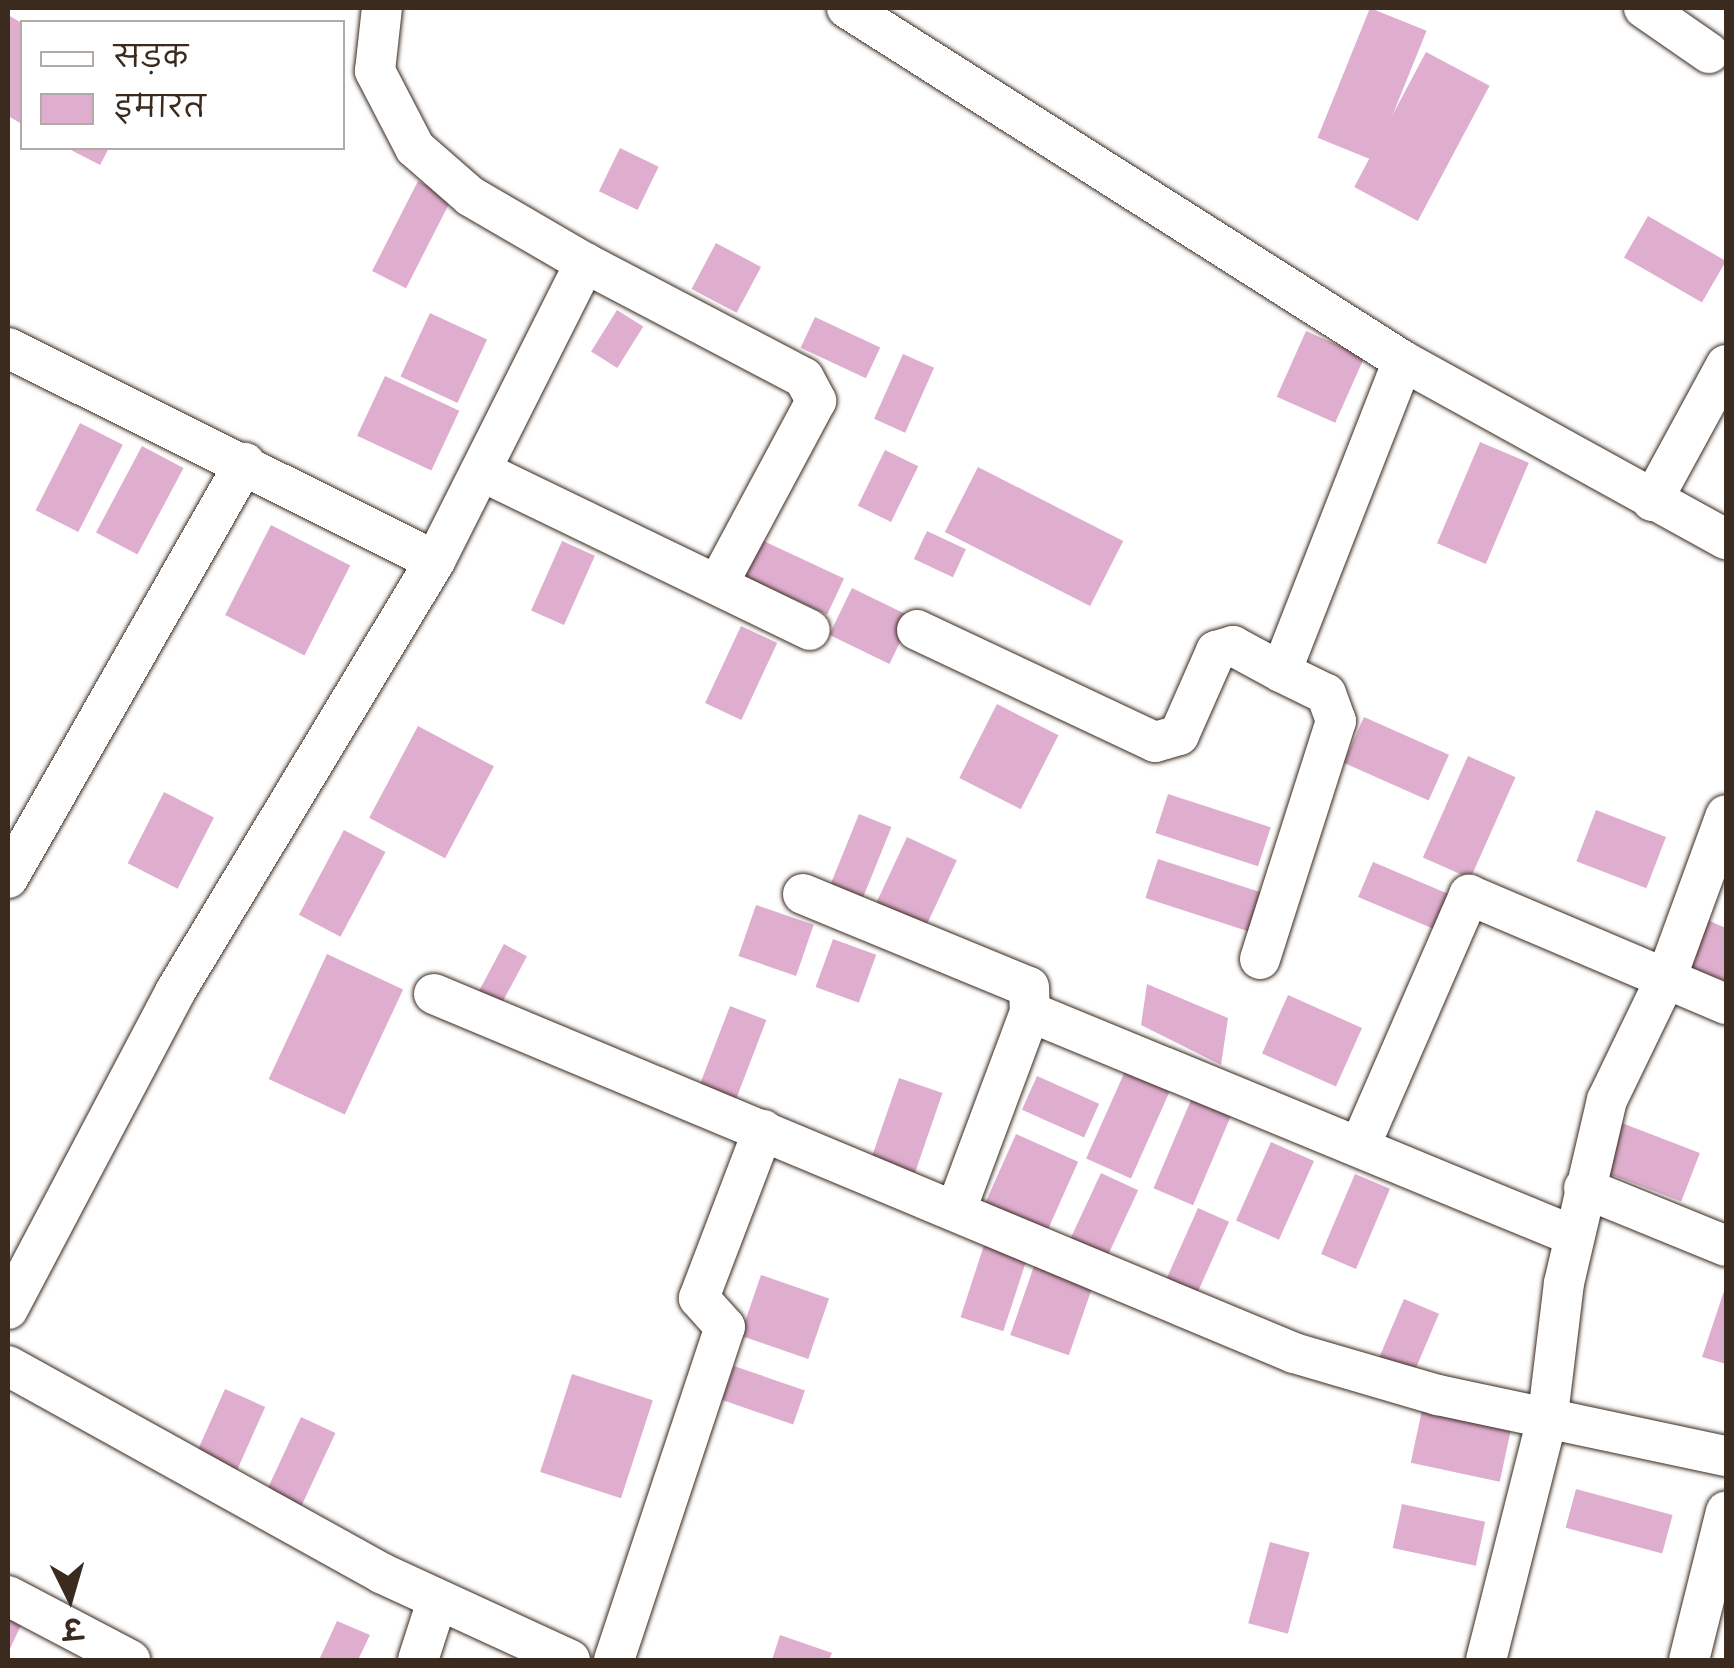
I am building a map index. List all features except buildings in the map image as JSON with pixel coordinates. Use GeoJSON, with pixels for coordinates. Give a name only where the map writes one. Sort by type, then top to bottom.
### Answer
{"type":"FeatureCollection","features":[{"type":"Feature","properties":{"kind":"street"},"geometry":{"type":"LineString","coordinates":[[382,8],[375,71],[415,148],[470,196],[585,263],[804,378],[816,401],[718,584]]}},
{"type":"Feature","properties":{"kind":"street"},"geometry":{"type":"LineString","coordinates":[[847,8],[1403,362],[1726,538]]}},
{"type":"Feature","properties":{"kind":"street"},"geometry":{"type":"LineString","coordinates":[[1644,8],[1709,53]]}},
{"type":"Feature","properties":{"kind":"street"},"geometry":{"type":"LineString","coordinates":[[8,1309],[176,992],[435,562],[585,263]]}},
{"type":"Feature","properties":{"kind":"street"},"geometry":{"type":"LineString","coordinates":[[8,348],[245,463],[435,562]]}},
{"type":"Feature","properties":{"kind":"street"},"geometry":{"type":"LineString","coordinates":[[1281,672],[1403,362]]}},
{"type":"Feature","properties":{"kind":"street"},"geometry":{"type":"LineString","coordinates":[[1652,501],[1726,365]]}},
{"type":"Feature","properties":{"kind":"street"},"geometry":{"type":"LineString","coordinates":[[8,878],[245,463]]}},
{"type":"Feature","properties":{"kind":"street"},"geometry":{"type":"LineString","coordinates":[[481,472],[810,630]]}},
{"type":"Feature","properties":{"kind":"street"},"geometry":{"type":"LineString","coordinates":[[918,630],[1155,742],[1179,735],[1216,652],[1233,646],[1326,694],[1336,721],[1260,959]]}},
{"type":"Feature","properties":{"kind":"street"},"geometry":{"type":"LineString","coordinates":[[1486,1660],[1548,1415],[1574,1236],[1607,1100],[1667,976],[1726,815]]}},
{"type":"Feature","properties":{"kind":"street"},"geometry":{"type":"LineString","coordinates":[[803,894],[1011,974],[1029,987],[1030,1012],[956,1210]]}},
{"type":"Feature","properties":{"kind":"street"},"geometry":{"type":"LineString","coordinates":[[1360,1146],[1469,895],[1726,1004]]}},
{"type":"Feature","properties":{"kind":"street"},"geometry":{"type":"LineString","coordinates":[[434,994],[1294,1353],[1726,1456]]}},
{"type":"Feature","properties":{"kind":"street"},"geometry":{"type":"LineString","coordinates":[[1030,1012],[1574,1236]]}},
{"type":"Feature","properties":{"kind":"street"},"geometry":{"type":"LineString","coordinates":[[614,1660],[725,1327],[699,1298],[763,1130]]}},
{"type":"Feature","properties":{"kind":"street"},"geometry":{"type":"LineString","coordinates":[[1584,1188],[1726,1246]]}},
{"type":"Feature","properties":{"kind":"street"},"geometry":{"type":"LineString","coordinates":[[8,1366],[438,1601],[570,1660]]}},
{"type":"Feature","properties":{"kind":"street"},"geometry":{"type":"LineString","coordinates":[[1689,1660],[1726,1512]]}},
{"type":"Feature","properties":{"kind":"street"},"geometry":{"type":"LineString","coordinates":[[8,1596],[130,1660]]}},
{"type":"Feature","properties":{"kind":"street"},"geometry":{"type":"LineString","coordinates":[[418,1660],[438,1601]]}}]}
